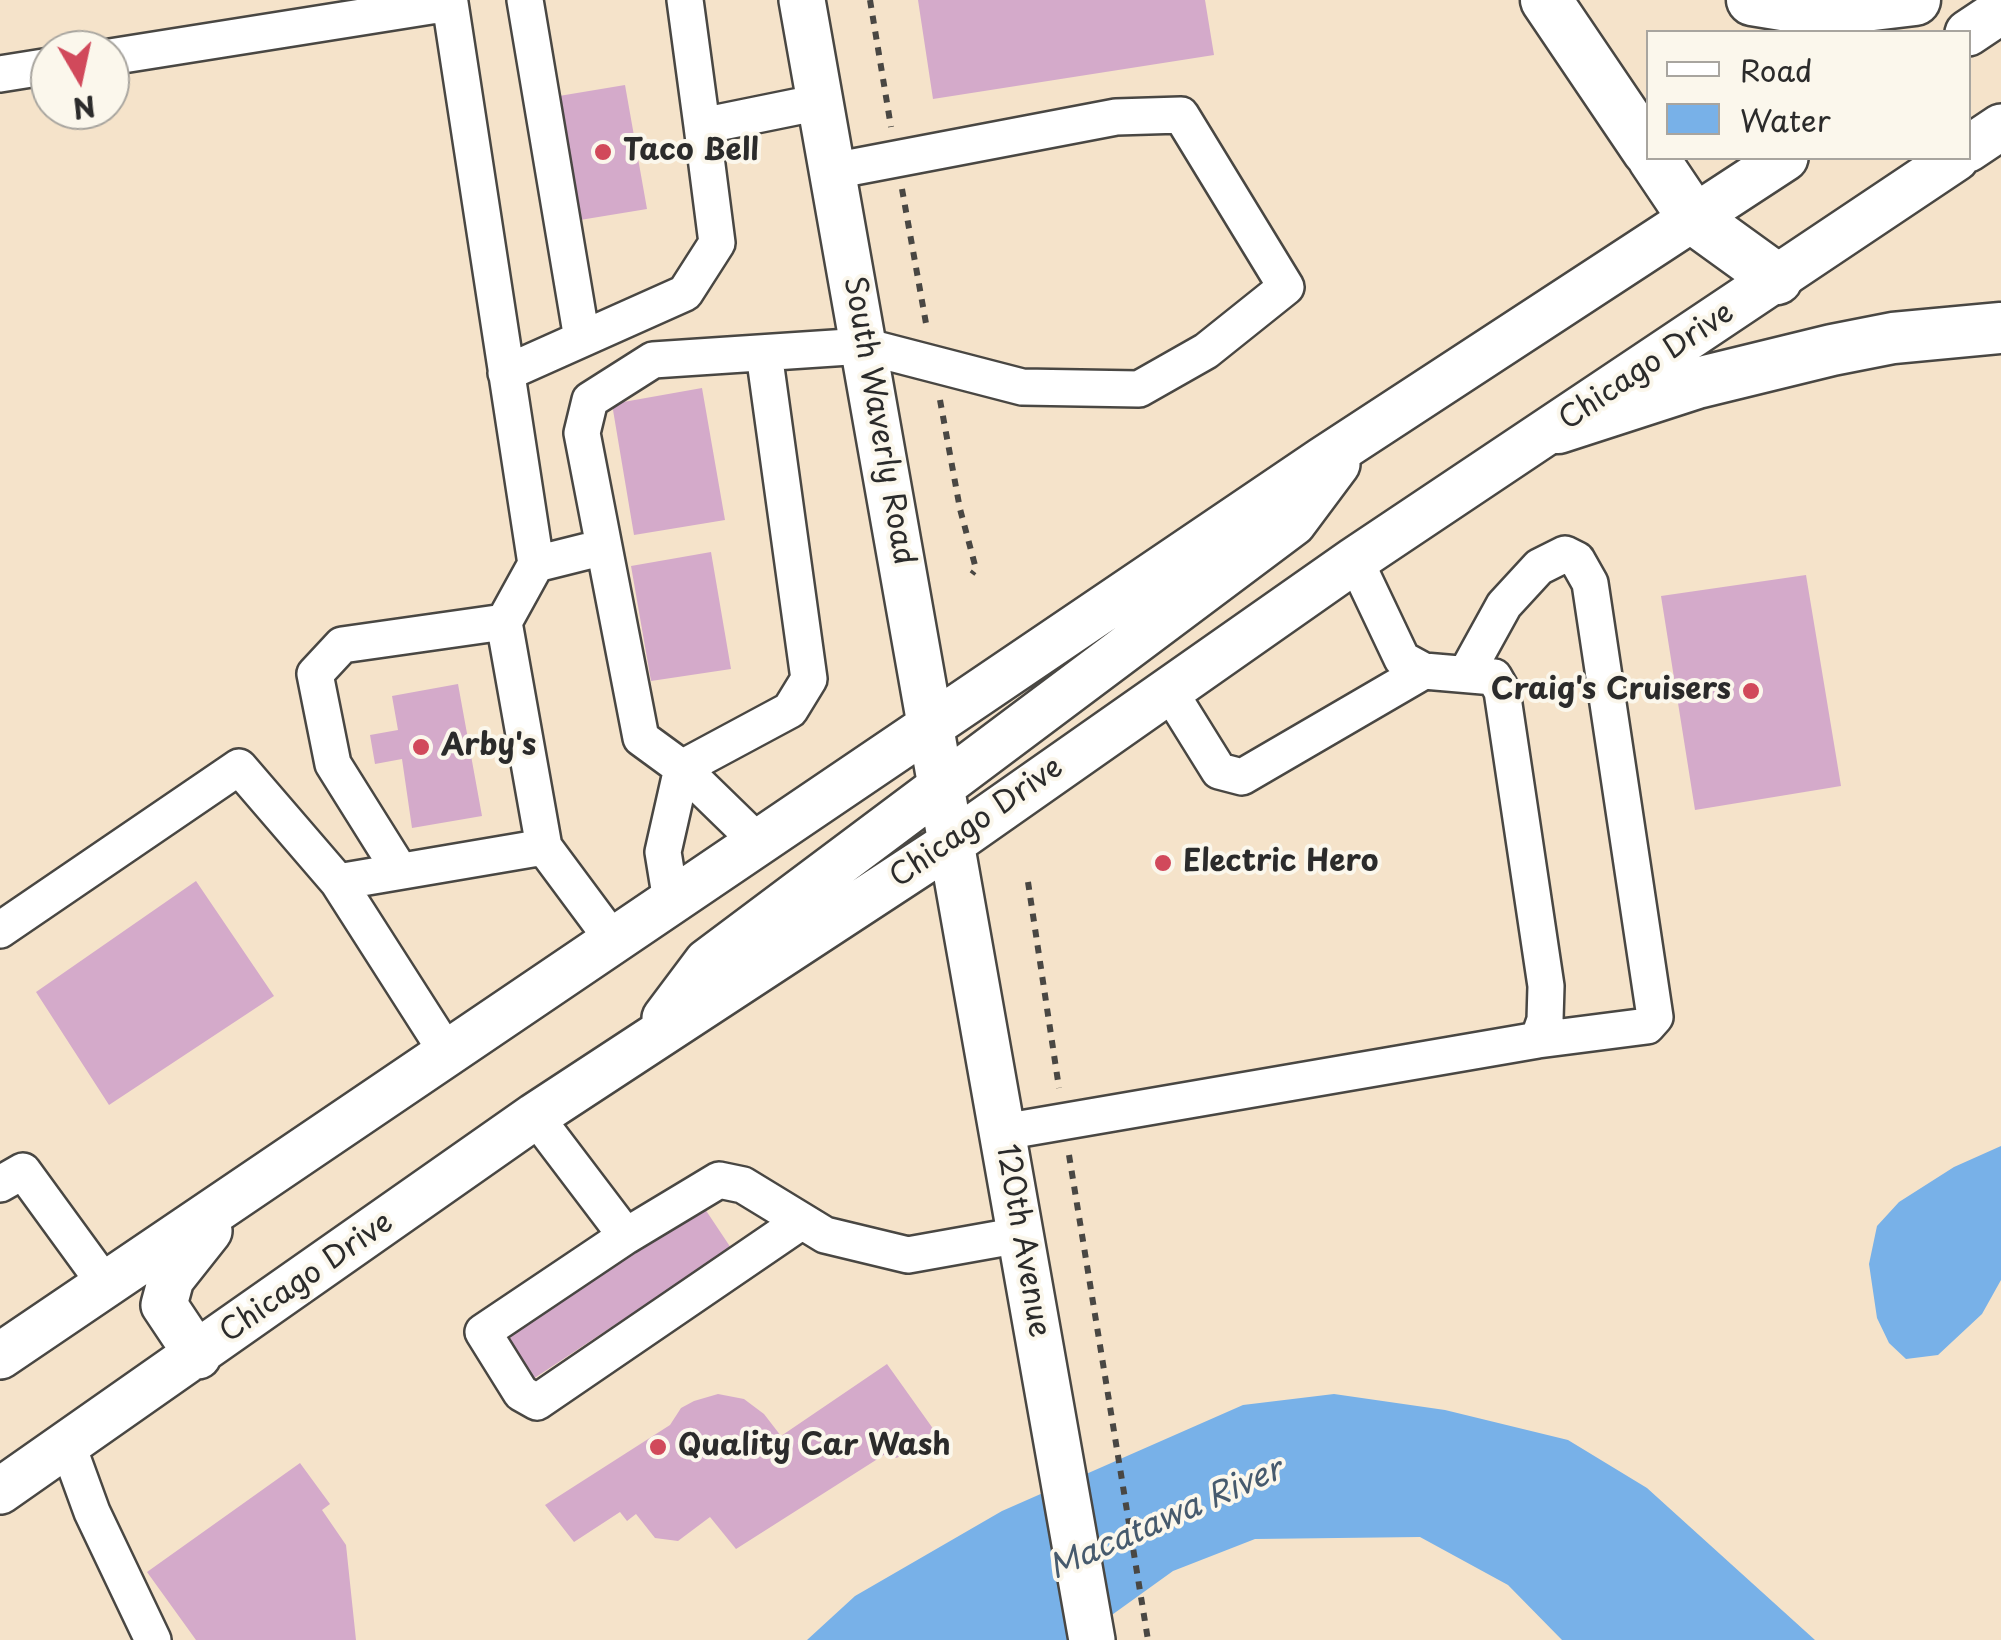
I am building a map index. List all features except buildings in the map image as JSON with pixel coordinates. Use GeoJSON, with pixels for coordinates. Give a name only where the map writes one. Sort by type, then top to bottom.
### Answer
{"type":"FeatureCollection","features":[{"type":"Feature","properties":{"kind":"highway"},"geometry":{"type":"LineString","coordinates":[[1546,0],[1646,148]]}},
{"type":"Feature","properties":{"kind":"highway"},"geometry":{"type":"LineString","coordinates":[[1752,0],[1848,8],[1914,0]]}},
{"type":"Feature","properties":{"kind":"highway"},"geometry":{"type":"LineString","coordinates":[[1654,160],[1694,219],[1777,279]]}},
{"type":"Feature","properties":{"kind":"highway"},"geometry":{"type":"LineString","coordinates":[[1558,428],[1697,383],[1815,354],[1893,338],[2001,328]]}},
{"type":"Feature","properties":{"kind":"main road","name":"South Waverly Road"},"geometry":{"type":"LineString","coordinates":[[802,0],[953,842]]}},
{"type":"Feature","properties":{"kind":"main road"},"geometry":{"type":"LineString","coordinates":[[1971,31],[2001,11]]}},
{"type":"Feature","properties":{"kind":"main road"},"geometry":{"type":"LineString","coordinates":[[1971,147],[2001,127]]}},
{"type":"Feature","properties":{"kind":"main road"},"geometry":{"type":"LineString","coordinates":[[0,1356],[446,1050],[1356,438],[1782,160]]}},
{"type":"Feature","properties":{"kind":"main road","name":"Chicago Drive"},"geometry":{"type":"LineString","coordinates":[[0,1491],[198,1356],[535,1116],[953,842],[1355,560],[1558,428],[1953,160]]}},
{"type":"Feature","properties":{"kind":"main road"},"geometry":{"type":"LineString","coordinates":[[644,1045],[707,962],[1294,523],[1356,438]]}},
{"type":"Feature","properties":{"kind":"main road","name":"120th Avenue"},"geometry":{"type":"LineString","coordinates":[[953,842],[1092,1640]]}},
{"type":"Feature","properties":{"kind":"main road"},"geometry":{"type":"LineString","coordinates":[[198,1356],[164,1305],[171,1278],[238,1194]]}},
{"type":"Feature","properties":{"kind":"lane"},"geometry":{"type":"LineString","coordinates":[[525,0],[582,339]]}},
{"type":"Feature","properties":{"kind":"lane"},"geometry":{"type":"LineString","coordinates":[[506,373],[685,293],[717,243],[685,0]]}},
{"type":"Feature","properties":{"kind":"lane"},"geometry":{"type":"LineString","coordinates":[[130,53],[456,1],[536,564],[504,622],[544,846],[613,940]]}},
{"type":"Feature","properties":{"kind":"lane"},"geometry":{"type":"LineString","coordinates":[[0,74],[30,69]]}},
{"type":"Feature","properties":{"kind":"lane"},"geometry":{"type":"LineString","coordinates":[[702,126],[820,102]]}},
{"type":"Feature","properties":{"kind":"lane"},"geometry":{"type":"LineString","coordinates":[[758,842],[682,768],[641,738],[582,433],[590,400],[653,360],[864,346],[1022,388],[1139,389],[1206,351],[1286,287],[1181,116],[1116,117],[833,171]]}},
{"type":"Feature","properties":{"kind":"lane"},"geometry":{"type":"LineString","coordinates":[[671,901],[663,852],[682,768],[790,710],[809,679],[764,352]]}},
{"type":"Feature","properties":{"kind":"lane"},"geometry":{"type":"LineString","coordinates":[[536,564],[604,547]]}},
{"type":"Feature","properties":{"kind":"lane"},"geometry":{"type":"LineString","coordinates":[[1002,1132],[1538,1040],[1647,1026],[1656,1017],[1590,583],[1577,560],[1565,554],[1538,568],[1504,604],[1467,672]]}},
{"type":"Feature","properties":{"kind":"lane"},"geometry":{"type":"LineString","coordinates":[[1355,560],[1402,659],[1424,672]]}},
{"type":"Feature","properties":{"kind":"lane"},"geometry":{"type":"LineString","coordinates":[[400,871],[333,764],[315,674],[342,645],[504,622]]}},
{"type":"Feature","properties":{"kind":"lane"},"geometry":{"type":"LineString","coordinates":[[1168,689],[1219,771],[1242,777],[1424,672],[1494,676],[1502,691],[1546,986],[1545,1020],[1538,1040]]}},
{"type":"Feature","properties":{"kind":"lane"},"geometry":{"type":"LineString","coordinates":[[0,930],[240,767],[338,882],[446,1050]]}},
{"type":"Feature","properties":{"kind":"lane"},"geometry":{"type":"LineString","coordinates":[[338,882],[544,846]]}},
{"type":"Feature","properties":{"kind":"lane"},"geometry":{"type":"LineString","coordinates":[[535,1116],[626,1236]]}},
{"type":"Feature","properties":{"kind":"lane"},"geometry":{"type":"LineString","coordinates":[[0,1184],[23,1171],[106,1284]]}},
{"type":"Feature","properties":{"kind":"lane"},"geometry":{"type":"LineString","coordinates":[[798,1222],[537,1402],[521,1393],[483,1332],[718,1180],[756,1191],[798,1222],[825,1235],[908,1255],[1020,1235]]}},
{"type":"Feature","properties":{"kind":"lane"},"geometry":{"type":"LineString","coordinates":[[68,1446],[92,1512],[153,1640]]}},
{"type":"Feature","properties":{"kind":"path"},"geometry":{"type":"LineString","coordinates":[[870,0],[960,510],[976,569],[972,574]]}},
{"type":"Feature","properties":{"kind":"path"},"geometry":{"type":"LineString","coordinates":[[1104,1388],[1148,1640]]}},
{"type":"Feature","properties":{"kind":"water"},"geometry":{"type":"Polygon","coordinates":[[[2001,1146],[2001,1280],[1982,1314],[1938,1355],[1906,1359],[1889,1343],[1877,1318],[1869,1264],[1877,1226],[1899,1202],[1954,1167],[2001,1146]]]}},
{"type":"Feature","properties":{"kind":"water","name":"Macatawa River"},"geometry":{"type":"Polygon","coordinates":[[[1334,1394],[1445,1410],[1568,1440],[1647,1488],[1815,1640],[1562,1640],[1508,1585],[1420,1537],[1255,1539],[1173,1571],[1077,1640],[807,1640],[855,1596],[1002,1511],[1243,1405],[1334,1394]]]}},
{"type":"Feature","properties":{"kind":"place","name":"Taco Bell"},"geometry":{"type":"Point","coordinates":[603,152]}},
{"type":"Feature","properties":{"kind":"place","name":"Craig's Cruisers"},"geometry":{"type":"Point","coordinates":[1751,691]}},
{"type":"Feature","properties":{"kind":"place","name":"Arby's"},"geometry":{"type":"Point","coordinates":[421,747]}},
{"type":"Feature","properties":{"kind":"place","name":"Electric Hero"},"geometry":{"type":"Point","coordinates":[1163,863]}},
{"type":"Feature","properties":{"kind":"place","name":"Quality Car Wash"},"geometry":{"type":"Point","coordinates":[658,1447]}}]}
